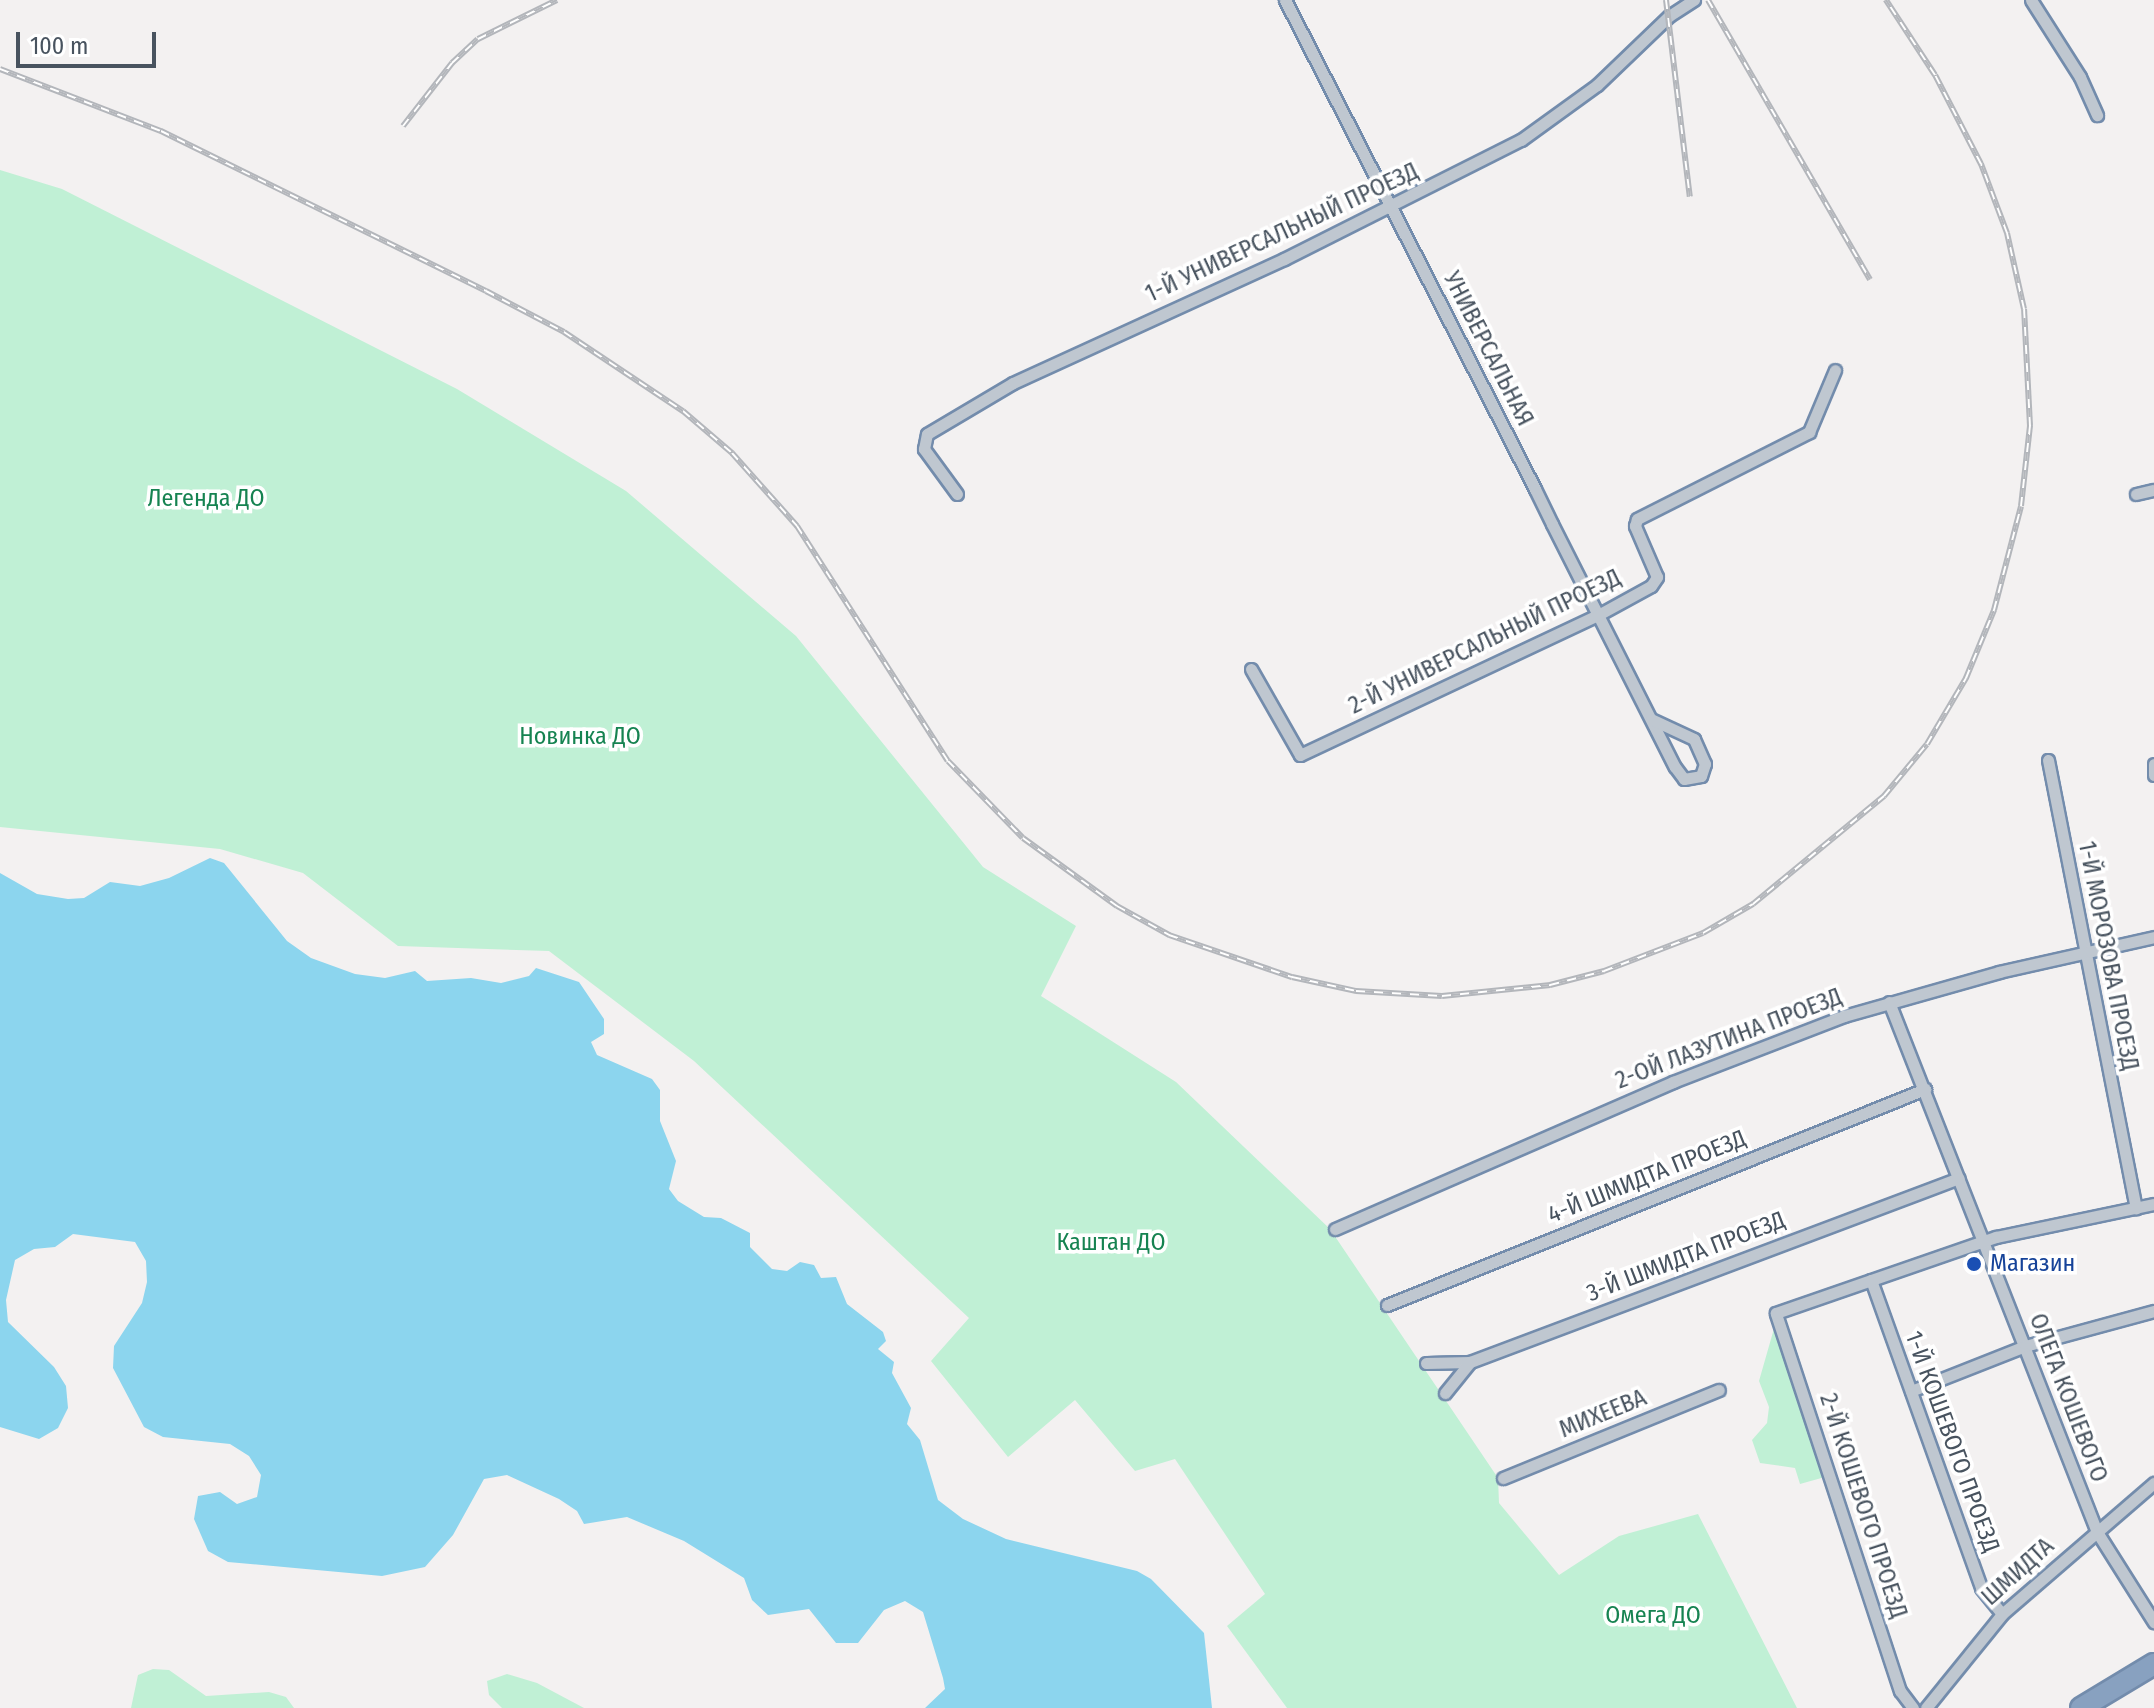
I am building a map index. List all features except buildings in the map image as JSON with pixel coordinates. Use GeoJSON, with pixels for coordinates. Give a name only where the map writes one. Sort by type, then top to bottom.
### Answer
{"type":"FeatureCollection","features":[{"type":"Feature","properties":{"kind":"highway"},"geometry":{"type":"LineString","coordinates":[[2081,1708],[2154,1664]]}},
{"type":"Feature","properties":{"kind":"street","name":"УНИВЕРСАЛЬНАЯ"},"geometry":{"type":"LineString","coordinates":[[1285,0],[1651,719],[1682,777],[1701,776],[1705,764],[1694,739],[1651,719]]}},
{"type":"Feature","properties":{"kind":"street","name":"1-Й УНИВЕРСАЛЬНЫЙ ПРОЕЗД"},"geometry":{"type":"LineString","coordinates":[[957,494],[924,449],[927,434],[1013,383],[1390,207],[1521,140],[1597,85],[1669,16],[1694,0]]}},
{"type":"Feature","properties":{"kind":"street"},"geometry":{"type":"LineString","coordinates":[[2031,0],[2080,77],[2097,115]]}},
{"type":"Feature","properties":{"kind":"street","name":"2-Й УНИВЕРСАЛЬНЫЙ ПРОЕЗД"},"geometry":{"type":"LineString","coordinates":[[1251,669],[1300,755],[1598,615],[1651,586],[1657,577],[1635,526],[1637,519],[1809,432],[1835,370]]}},
{"type":"Feature","properties":{"kind":"street"},"geometry":{"type":"LineString","coordinates":[[2136,494],[2154,490]]}},
{"type":"Feature","properties":{"kind":"street","name":"1-Й МОРОЗОВА ПРОЕЗД"},"geometry":{"type":"LineString","coordinates":[[2048,760],[2136,1208]]}},
{"type":"Feature","properties":{"kind":"street"},"geometry":{"type":"LineString","coordinates":[[2154,764],[2154,775]]}},
{"type":"Feature","properties":{"kind":"street","name":"2-ОЙ ЛАЗУТИНА ПРОЕЗД"},"geometry":{"type":"LineString","coordinates":[[1335,1229],[1673,1082],[1889,1002],[2154,937]]}},
{"type":"Feature","properties":{"kind":"street","name":"ОЛЕГА КОШЕВОГО"},"geometry":{"type":"LineString","coordinates":[[1889,1002],[2097,1532],[2154,1622]]}},
{"type":"Feature","properties":{"kind":"street","name":"4-Й ШМИДТА ПРОЕЗД"},"geometry":{"type":"LineString","coordinates":[[1387,1305],[1925,1089]]}},
{"type":"Feature","properties":{"kind":"street","name":"3-Й ШМИДТА ПРОЕЗД"},"geometry":{"type":"LineString","coordinates":[[1426,1363],[1470,1362],[1959,1178]]}},
{"type":"Feature","properties":{"kind":"street"},"geometry":{"type":"LineString","coordinates":[[1871,1280],[1983,1240],[2154,1204]]}},
{"type":"Feature","properties":{"kind":"street","name":"2-Й КОШЕВОГО ПРОЕЗД"},"geometry":{"type":"LineString","coordinates":[[1871,1280],[1776,1313],[1900,1691],[1913,1708]]}},
{"type":"Feature","properties":{"kind":"street","name":"1-Й КОШЕВОГО ПРОЕЗД"},"geometry":{"type":"LineString","coordinates":[[1871,1280],[1981,1588],[2002,1614]]}},
{"type":"Feature","properties":{"kind":"street"},"geometry":{"type":"LineString","coordinates":[[1911,1391],[2025,1346],[2154,1311]]}},
{"type":"Feature","properties":{"kind":"street"},"geometry":{"type":"LineString","coordinates":[[1445,1393],[1470,1362]]}},
{"type":"Feature","properties":{"kind":"street","name":"МИХЕЕВА"},"geometry":{"type":"LineString","coordinates":[[1503,1478],[1719,1390]]}},
{"type":"Feature","properties":{"kind":"street","name":"ШМИДТА"},"geometry":{"type":"LineString","coordinates":[[1926,1708],[2002,1614],[2154,1483]]}},
{"type":"Feature","properties":{"kind":"green space"},"geometry":{"type":"Polygon","coordinates":[[[0,170],[62,189],[457,389],[626,491],[796,636],[983,867],[1076,926],[1041,996],[1176,1082],[1330,1229],[1498,1478],[1499,1503],[1559,1575],[1619,1536],[1698,1514],[1797,1708],[1287,1708],[1227,1626],[1265,1594],[1175,1459],[1135,1471],[1075,1400],[1008,1457],[931,1361],[969,1318],[694,1061],[549,951],[398,946],[303,873],[220,849],[0,827],[0,170]]]}},
{"type":"Feature","properties":{"kind":"green space"},"geometry":{"type":"Polygon","coordinates":[[[1775,1325],[1825,1477],[1800,1484],[1795,1468],[1760,1463],[1752,1440],[1767,1423],[1769,1407],[1759,1381],[1775,1325]]]}},
{"type":"Feature","properties":{"kind":"green space"},"geometry":{"type":"Polygon","coordinates":[[[153,1669],[169,1670],[206,1696],[269,1692],[286,1697],[294,1708],[131,1708],[138,1675],[153,1669]]]}},
{"type":"Feature","properties":{"kind":"green space"},"geometry":{"type":"Polygon","coordinates":[[[507,1674],[537,1683],[584,1708],[502,1708],[489,1695],[487,1681],[507,1674]]]}},
{"type":"Feature","properties":{"kind":"water"},"geometry":{"type":"Polygon","coordinates":[[[210,858],[224,863],[287,941],[311,958],[355,974],[385,978],[415,971],[427,981],[471,978],[501,983],[529,976],[536,968],[579,982],[604,1019],[604,1034],[591,1042],[597,1055],[652,1079],[660,1090],[660,1121],[676,1161],[669,1189],[678,1201],[704,1217],[721,1218],[750,1233],[750,1247],[772,1269],[787,1271],[800,1262],[814,1265],[821,1278],[836,1277],[847,1304],[883,1332],[886,1341],[878,1349],[894,1362],[892,1373],[911,1408],[907,1424],[920,1440],[938,1500],[963,1519],[1006,1539],[1137,1571],[1151,1579],[1204,1633],[1212,1708],[925,1708],[945,1689],[943,1678],[923,1612],[905,1601],[884,1610],[858,1643],[836,1643],[809,1609],[768,1615],[752,1600],[744,1578],[684,1541],[627,1517],[584,1524],[577,1511],[559,1499],[507,1475],[484,1479],[453,1535],[425,1567],[382,1576],[228,1562],[208,1551],[194,1519],[198,1496],[220,1492],[237,1504],[257,1497],[261,1475],[249,1456],[230,1444],[163,1437],[144,1427],[113,1368],[114,1346],[142,1303],[147,1282],[146,1261],[135,1242],[73,1234],[55,1247],[34,1249],[15,1260],[6,1300],[8,1322],[54,1367],[66,1386],[68,1408],[58,1428],[39,1439],[0,1427],[0,873],[37,894],[84,898],[110,882],[140,886],[169,878],[210,858]]]}},
{"type":"Feature","properties":{"kind":"railway"},"geometry":{"type":"LineString","coordinates":[[403,126],[452,63],[478,39],[557,0]]}},
{"type":"Feature","properties":{"kind":"railway"},"geometry":{"type":"LineString","coordinates":[[1666,0],[1690,197]]}},
{"type":"Feature","properties":{"kind":"railway"},"geometry":{"type":"LineString","coordinates":[[1708,0],[1870,279]]}},
{"type":"Feature","properties":{"kind":"railway"},"geometry":{"type":"LineString","coordinates":[[0,69],[161,131],[486,291],[564,332],[683,411],[732,453],[797,526],[948,761],[1023,838],[1117,906],[1169,935],[1292,977],[1356,991],[1442,996],[1550,985],[1604,971],[1703,933],[1753,904],[1884,796],[1927,744],[1966,678],[1994,610],[2021,506],[2030,426],[2024,309],[2007,233],[1981,164],[1935,75],[1886,0]]}},
{"type":"Feature","properties":{"kind":"place","name":"Магазин"},"geometry":{"type":"Point","coordinates":[1974,1264]}},
{"type":"Feature","properties":{"kind":"park label","name":"Легенда ДО"},"geometry":{"type":"Point","coordinates":[206,499]}},
{"type":"Feature","properties":{"kind":"park label","name":"Новинка ДО"},"geometry":{"type":"Point","coordinates":[580,737]}},
{"type":"Feature","properties":{"kind":"park label","name":"Каштан ДО"},"geometry":{"type":"Point","coordinates":[1111,1243]}},
{"type":"Feature","properties":{"kind":"park label","name":"Омега ДО"},"geometry":{"type":"Point","coordinates":[1653,1616]}}]}
